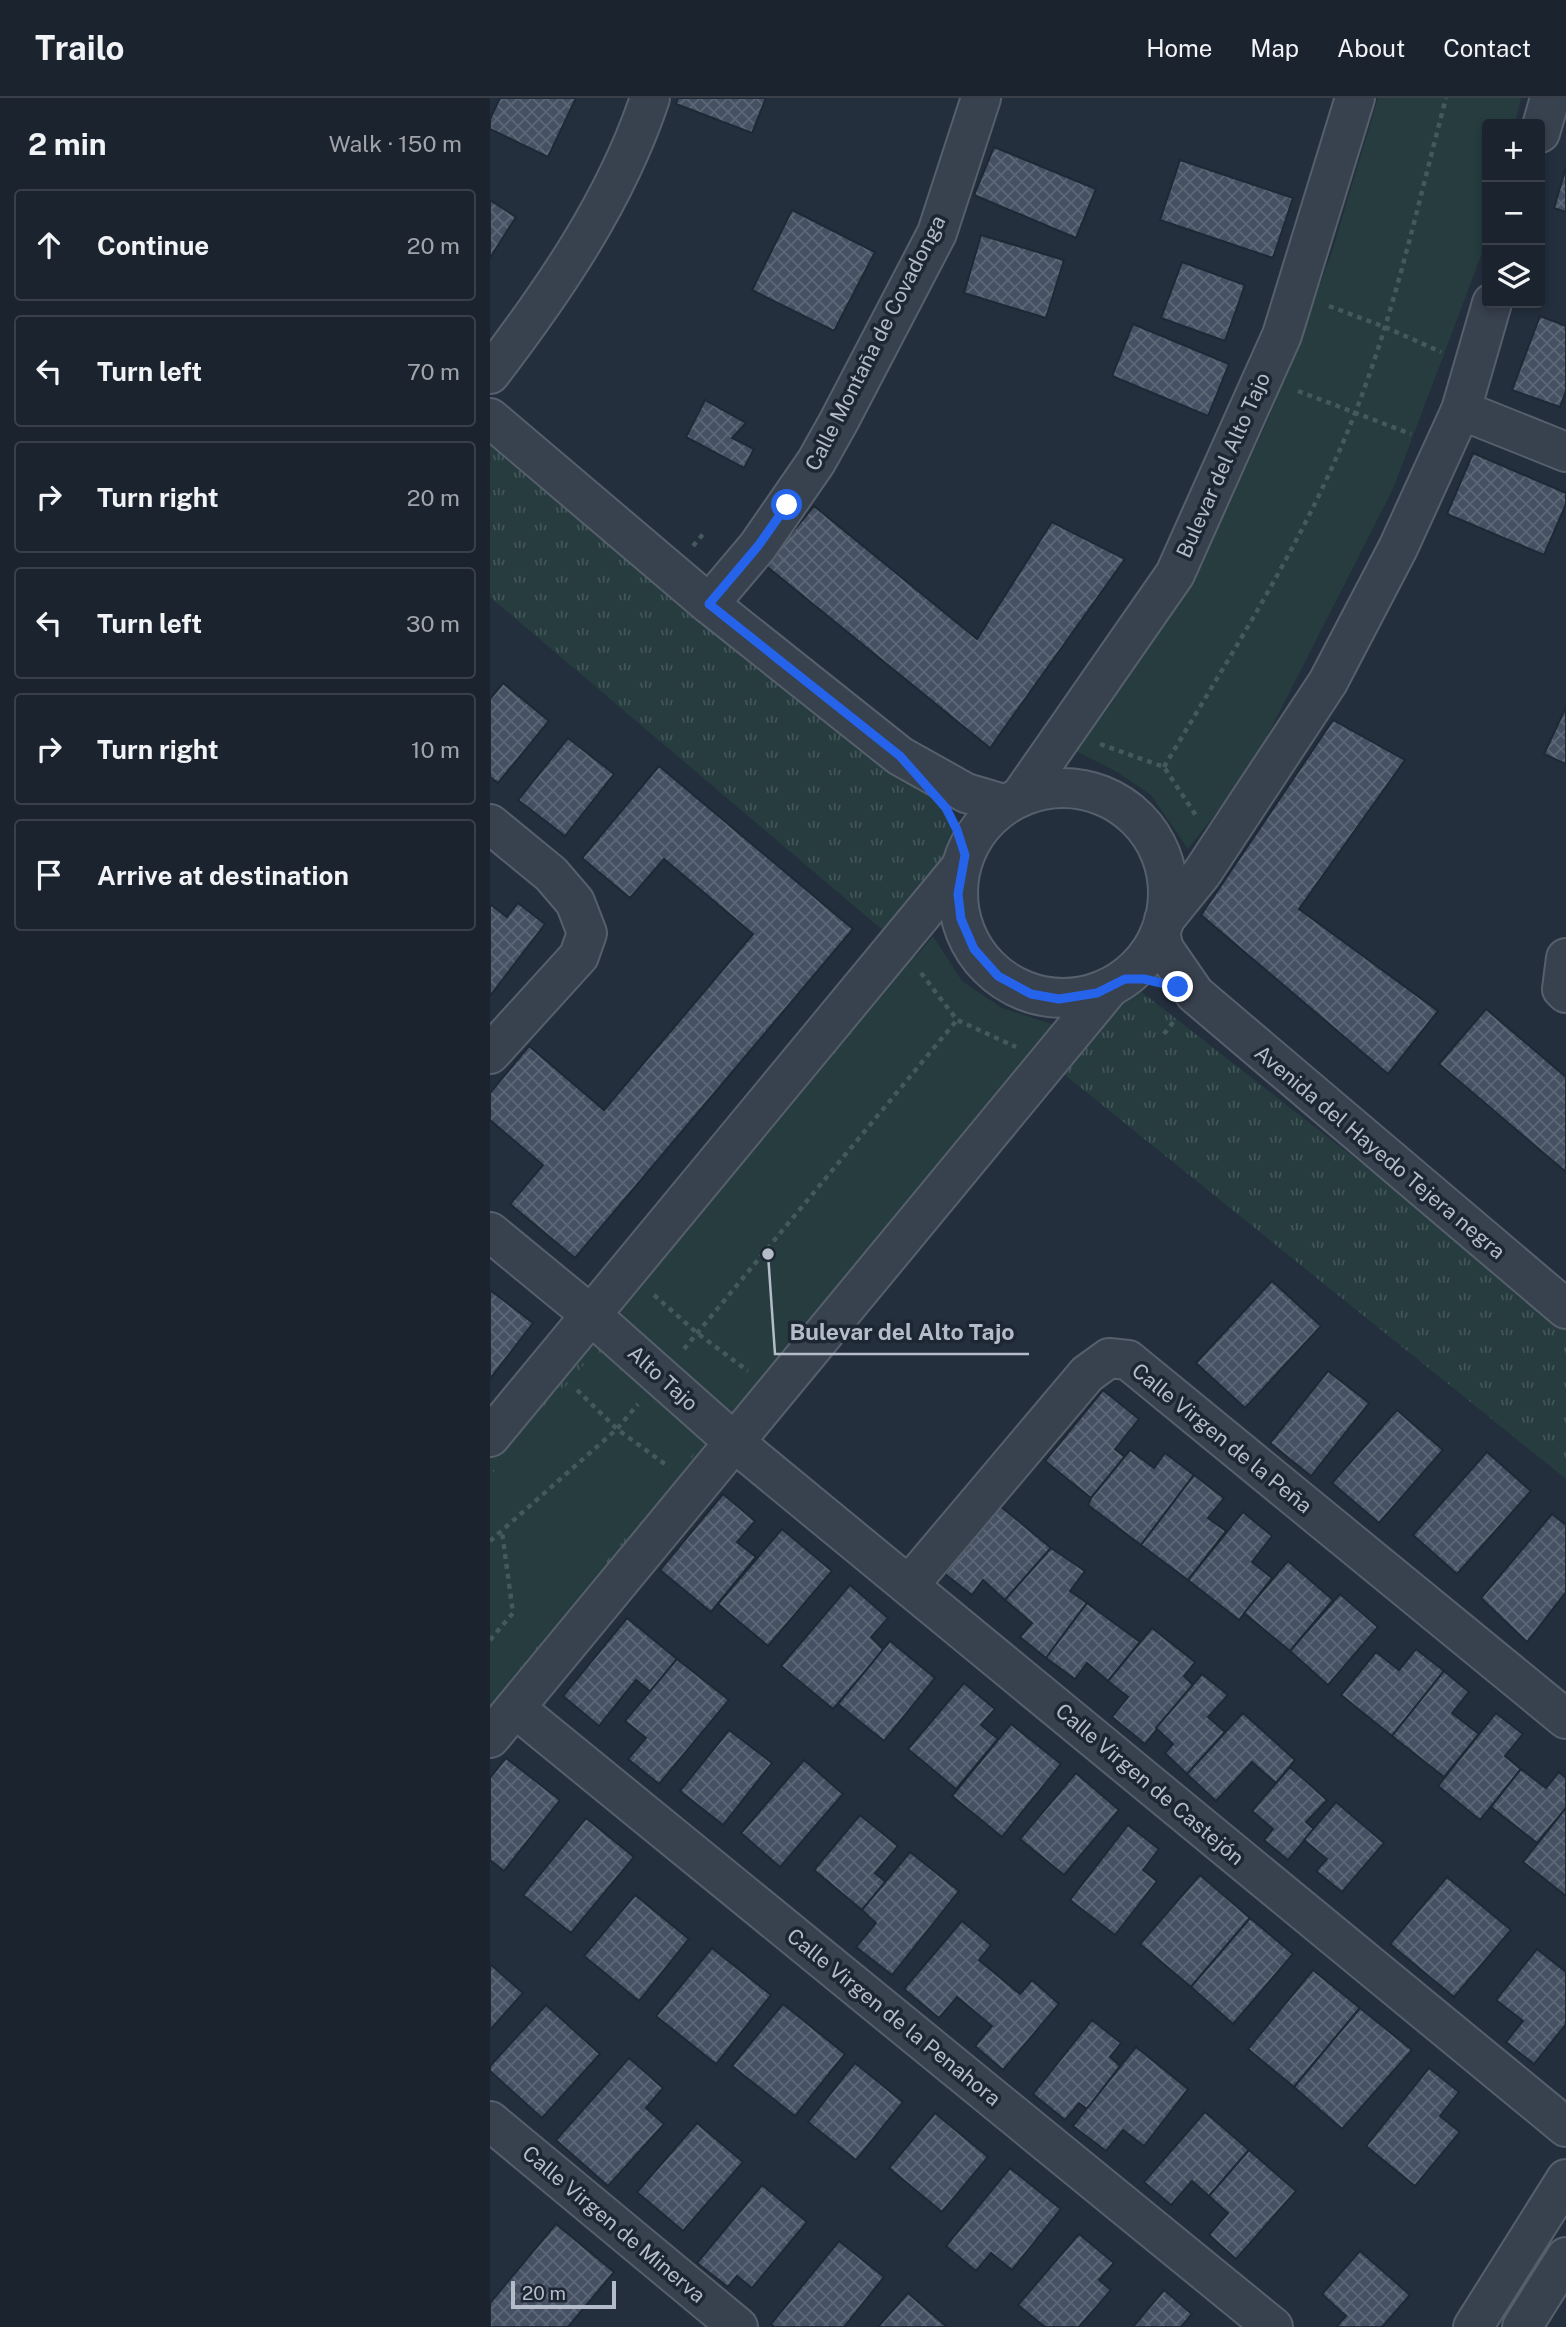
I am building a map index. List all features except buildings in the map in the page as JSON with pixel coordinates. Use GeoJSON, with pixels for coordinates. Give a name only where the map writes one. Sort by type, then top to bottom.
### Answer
{"type":"FeatureCollection","features":[{"type":"Feature","properties":{"kind":"street"},"geometry":{"type":"LineString","coordinates":[[490,374],[548,296],[583,241],[618,179],[650,98]]}},
{"type":"Feature","properties":{"kind":"street","name":"Calle Montaña de Covadonga"},"geometry":{"type":"LineString","coordinates":[[709,604],[765,536],[817,462],[937,233],[981,98]]}},
{"type":"Feature","properties":{"kind":"street","name":"Bulevar del Alto Tajo"},"geometry":{"type":"LineString","coordinates":[[1012,801],[1066,732],[1175,574],[1282,335],[1355,98]]}},
{"type":"Feature","properties":{"kind":"street"},"geometry":{"type":"LineString","coordinates":[[1544,119],[1550,98]]}},
{"type":"Feature","properties":{"kind":"street"},"geometry":{"type":"LineString","coordinates":[[490,1738],[1049,1062],[1118,983],[1144,960],[1162,927],[1202,873],[1328,682],[1398,548],[1461,410],[1491,308]]}},
{"type":"Feature","properties":{"kind":"street"},"geometry":{"type":"LineString","coordinates":[[1461,410],[1566,452]]}},
{"type":"Feature","properties":{"kind":"street"},"geometry":{"type":"LineString","coordinates":[[490,418],[709,604],[900,756],[966,793],[1012,801]]}},
{"type":"Feature","properties":{"kind":"street"},"geometry":{"type":"LineString","coordinates":[[900,756],[946,808],[957,830],[963,861],[958,894],[961,919],[974,949],[998,976],[1020,990],[1044,997],[1082,997],[1118,983]]}},
{"type":"Feature","properties":{"kind":"street"},"geometry":{"type":"LineString","coordinates":[[490,1437],[899,944],[963,861],[982,826],[1012,801],[1044,790],[1084,790],[1107,798],[1136,818],[1153,840],[1165,868],[1168,903],[1162,927]]}},
{"type":"Feature","properties":{"kind":"street"},"geometry":{"type":"LineString","coordinates":[[490,824],[551,874],[575,902],[587,933],[579,956],[490,1054]]}},
{"type":"Feature","properties":{"kind":"street","name":"Avenida del Hayedo Tejera negra"},"geometry":{"type":"LineString","coordinates":[[1162,927],[1164,949],[1195,994],[1566,1309]]}},
{"type":"Feature","properties":{"kind":"street"},"geometry":{"type":"LineString","coordinates":[[1566,958],[1562,989],[1566,993]]}},
{"type":"Feature","properties":{"kind":"street","name":"Avenida del Hayedo Tejera negra"},"geometry":{"type":"LineString","coordinates":[[1118,983],[1144,979],[1164,982],[1195,994]]}},
{"type":"Feature","properties":{"kind":"street","name":"Alto Tajo"},"geometry":{"type":"LineString","coordinates":[[490,1231],[591,1315],[734,1442]]}},
{"type":"Feature","properties":{"kind":"street","name":"Calle Virgen de la Peña"},"geometry":{"type":"LineString","coordinates":[[909,1585],[1087,1374],[1109,1358],[1128,1360],[1566,1719]]}},
{"type":"Feature","properties":{"kind":"street","name":"Calle Virgen de Castejón"},"geometry":{"type":"LineString","coordinates":[[734,1442],[1566,2127]]}},
{"type":"Feature","properties":{"kind":"street","name":"Calle Virgen de la Penahora"},"geometry":{"type":"LineString","coordinates":[[515,1708],[1273,2327]]}},
{"type":"Feature","properties":{"kind":"street","name":"Calle Virgen de Minerva"},"geometry":{"type":"LineString","coordinates":[[490,2121],[738,2327]]}},
{"type":"Feature","properties":{"kind":"street"},"geometry":{"type":"LineString","coordinates":[[1473,2327],[1566,2179]]}},
{"type":"Feature","properties":{"kind":"street"},"geometry":{"type":"LineString","coordinates":[[1522,2327],[1566,2257]]}},
{"type":"Feature","properties":{"kind":"path"},"geometry":{"type":"LineString","coordinates":[[1164,767],[1303,531],[1355,414],[1385,327],[1446,98]]}},
{"type":"Feature","properties":{"kind":"path"},"geometry":{"type":"LineString","coordinates":[[1295,294],[1385,327],[1448,356]]}},
{"type":"Feature","properties":{"kind":"path"},"geometry":{"type":"LineString","coordinates":[[1263,376],[1444,447]]}},
{"type":"Feature","properties":{"kind":"path"},"geometry":{"type":"LineString","coordinates":[[1066,732],[1164,767],[1217,849]]}},
{"type":"Feature","properties":{"kind":"path"},"geometry":{"type":"LineString","coordinates":[[899,944],[957,1020],[1049,1062]]}},
{"type":"Feature","properties":{"kind":"path"},"geometry":{"type":"LineString","coordinates":[[680,1354],[957,1020]]}},
{"type":"Feature","properties":{"kind":"path"},"geometry":{"type":"LineString","coordinates":[[626,1272],[697,1333],[776,1392]]}},
{"type":"Feature","properties":{"kind":"path"},"geometry":{"type":"LineString","coordinates":[[551,1365],[617,1429],[697,1487]]}},
{"type":"Feature","properties":{"kind":"path"},"geometry":{"type":"LineString","coordinates":[[490,1541],[617,1429],[644,1397]]}},
{"type":"Feature","properties":{"kind":"path"},"geometry":{"type":"LineString","coordinates":[[490,1640],[513,1614],[502,1531]]}},
{"type":"Feature","properties":{"kind":"green space"},"geometry":{"type":"Polygon","coordinates":[[[1378,98],[1521,98],[1516,119],[1482,119],[1482,253],[1393,489],[1250,770],[1188,849],[1151,795],[1117,772],[1076,751],[1188,590],[1269,418],[1331,255],[1378,98]]]}},
{"type":"Feature","properties":{"kind":"green space"},"geometry":{"type":"Polygon","coordinates":[[[490,418],[929,788],[951,820],[965,855],[900,945],[1049,1062],[490,1725],[490,1446],[899,944],[490,597],[490,418]]]}},
{"type":"Feature","properties":{"kind":"green space"},"geometry":{"type":"Polygon","coordinates":[[[933,936],[962,981],[1002,1008],[1058,1026],[734,1410],[620,1310],[933,936]]]}},
{"type":"Feature","properties":{"kind":"green space"},"geometry":{"type":"Polygon","coordinates":[[[1125,979],[1566,1323],[1566,1479],[1049,1062],[1125,979]]]}},
{"type":"Feature","properties":{"kind":"green space"},"geometry":{"type":"Polygon","coordinates":[[[588,1360],[698,1448],[490,1704],[490,1476],[588,1360]]]}},
{"type":"Feature","properties":{"kind":"place","name":"Bulevar del Alto Tajo"},"geometry":{"type":"Point","coordinates":[768,1254]}},
{"type":"Feature","properties":{"kind":"route"},"geometry":{"type":"LineString","coordinates":[[787,505],[758,546],[709,604],[900,756],[946,808],[965,855],[958,894],[961,919],[969,941],[984,963],[1020,990],[1059,999],[1097,993],[1125,979],[1164,982],[1178,987]]}}]}
